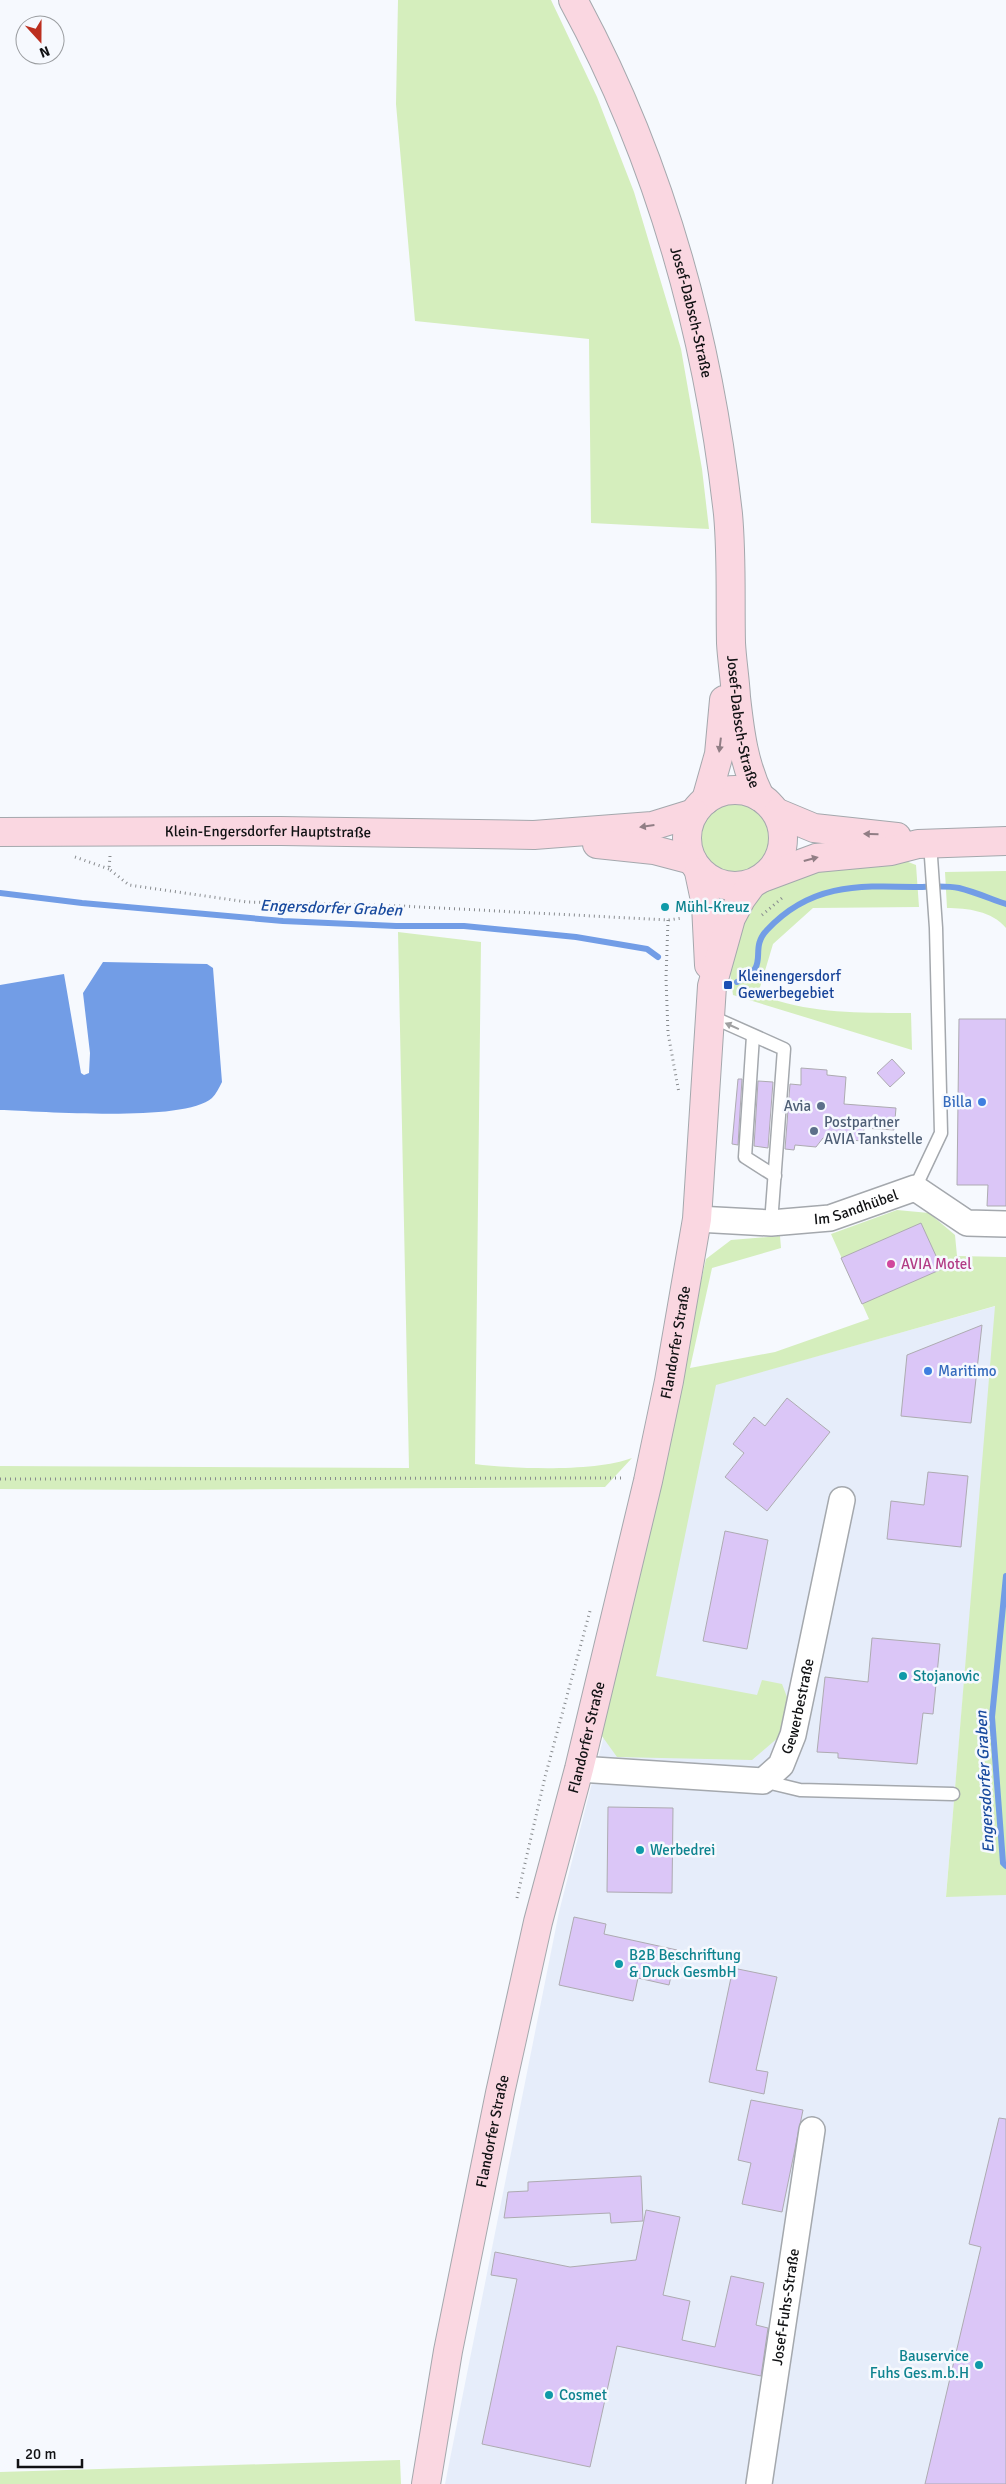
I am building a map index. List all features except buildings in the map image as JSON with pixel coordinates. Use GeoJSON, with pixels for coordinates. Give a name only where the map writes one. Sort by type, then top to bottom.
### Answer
{"type":"FeatureCollection","features":[{"type":"Feature","properties":{"kind":"main road","name":"Josef-Dabsch-Straße"},"geometry":{"type":"LineString","coordinates":[[573,0],[614,83],[642,148],[685,277],[711,393],[724,481],[731,562],[731,644],[741,741],[750,774],[769,805]]}},
{"type":"Feature","properties":{"kind":"main road","name":"Josef-Dabsch-Straße"},"geometry":{"type":"LineString","coordinates":[[700,807],[719,754],[731,644]]}},
{"type":"Feature","properties":{"kind":"main road"},"geometry":{"type":"LineString","coordinates":[[534,835],[646,826],[700,807],[722,792],[734,790],[748,792],[814,828],[847,833],[889,834],[924,844]]}},
{"type":"Feature","properties":{"kind":"main road"},"geometry":{"type":"LineString","coordinates":[[759,880],[777,862],[782,850],[783,833],[769,805]]}},
{"type":"Feature","properties":{"kind":"main road"},"geometry":{"type":"LineString","coordinates":[[696,866],[687,840],[700,807]]}},
{"type":"Feature","properties":{"kind":"main road","name":"Klein-Engersdorfer Hauptstraße"},"geometry":{"type":"LineString","coordinates":[[0,832],[112,831],[534,835]]}},
{"type":"Feature","properties":{"kind":"main road"},"geometry":{"type":"LineString","coordinates":[[534,835],[654,850],[696,866],[712,882],[723,886],[759,880],[816,858],[891,851],[924,844],[1006,841]]}},
{"type":"Feature","properties":{"kind":"main road","name":"Flandorfer Straße"},"geometry":{"type":"LineString","coordinates":[[426,2484],[448,2351],[500,2093],[540,1914],[579,1769],[636,1477],[669,1381],[697,1219],[712,986],[706,905],[696,866]]}},
{"type":"Feature","properties":{"kind":"main road","name":"Flandorfer Straße"},"geometry":{"type":"LineString","coordinates":[[712,986],[731,918],[759,880]]}},
{"type":"Feature","properties":{"kind":"street","name":"Im Sandhübel"},"geometry":{"type":"LineString","coordinates":[[697,1219],[771,1223],[830,1218],[914,1188],[967,1223],[1005,1224]]}},
{"type":"Feature","properties":{"kind":"street","name":"Gewerbestraße"},"geometry":{"type":"LineString","coordinates":[[763,1782],[781,1765],[793,1736],[842,1500]]}},
{"type":"Feature","properties":{"kind":"street"},"geometry":{"type":"LineString","coordinates":[[579,1769],[763,1782]]}},
{"type":"Feature","properties":{"kind":"street","name":"Josef-Fuhs-Straße"},"geometry":{"type":"LineString","coordinates":[[758,2484],[812,2130]]}},
{"type":"Feature","properties":{"kind":"lane"},"geometry":{"type":"LineString","coordinates":[[914,1188],[941,1133],[934,898],[931,872],[924,844]]}},
{"type":"Feature","properties":{"kind":"lane"},"geometry":{"type":"LineString","coordinates":[[710,1016],[784,1049],[771,1223]]}},
{"type":"Feature","properties":{"kind":"lane"},"geometry":{"type":"LineString","coordinates":[[754,1036],[745,1157],[775,1176]]}},
{"type":"Feature","properties":{"kind":"lane"},"geometry":{"type":"LineString","coordinates":[[763,1782],[800,1790],[953,1794]]}},
{"type":"Feature","properties":{"kind":"path"},"geometry":{"type":"LineString","coordinates":[[112,831],[110,869],[129,885],[247,902],[441,908],[668,920],[666,978],[668,1034],[680,1096]]}},
{"type":"Feature","properties":{"kind":"path"},"geometry":{"type":"LineString","coordinates":[[0,1479],[636,1477]]}},
{"type":"Feature","properties":{"kind":"shaded area"},"geometry":{"type":"Polygon","coordinates":[[[996,1306],[946,1896],[1006,1895],[1006,2484],[445,2484],[559,1912],[692,1391],[996,1306]]]}},
{"type":"Feature","properties":{"kind":"green space"},"geometry":{"type":"Polygon","coordinates":[[[398,0],[551,0],[597,97],[634,192],[681,349],[702,469],[709,529],[591,523],[589,339],[415,321],[396,104],[398,0]]]}},
{"type":"Feature","properties":{"kind":"green space"},"geometry":{"type":"Polygon","coordinates":[[[735,802],[749,805],[761,813],[769,825],[772,839],[769,853],[761,865],[749,873],[735,876],[721,873],[709,865],[701,853],[698,839],[701,825],[709,813],[721,805],[735,802]]]}},
{"type":"Feature","properties":{"kind":"green space"},"geometry":{"type":"Polygon","coordinates":[[[903,860],[916,865],[919,907],[813,908],[773,944],[758,994],[777,1001],[814,1009],[911,1013],[912,1050],[733,995],[728,959],[741,915],[773,884],[800,871],[903,860]]]}},
{"type":"Feature","properties":{"kind":"green space"},"geometry":{"type":"Polygon","coordinates":[[[1006,871],[1006,928],[986,914],[971,910],[947,908],[945,872],[1006,871]]]}},
{"type":"Feature","properties":{"kind":"green space"},"geometry":{"type":"Polygon","coordinates":[[[398,932],[481,942],[475,1464],[555,1468],[598,1466],[632,1458],[605,1487],[153,1490],[0,1489],[0,1466],[409,1468],[398,932]]]}},
{"type":"Feature","properties":{"kind":"green space"},"geometry":{"type":"Polygon","coordinates":[[[897,1210],[929,1213],[955,1235],[957,1256],[1006,1257],[1006,1895],[946,1897],[995,1306],[716,1385],[656,1676],[757,1695],[762,1680],[782,1684],[787,1697],[780,1736],[752,1760],[617,1757],[599,1732],[706,1259],[731,1240],[780,1236],[781,1248],[712,1268],[690,1368],[775,1352],[869,1319],[831,1234],[897,1210]]]}},
{"type":"Feature","properties":{"kind":"green space"},"geometry":{"type":"Polygon","coordinates":[[[400,2460],[401,2484],[0,2484],[0,2472],[400,2460]]]}},
{"type":"Feature","properties":{"kind":"water"},"geometry":{"type":"Polygon","coordinates":[[[103,962],[207,964],[213,968],[222,1082],[215,1095],[196,1106],[173,1111],[110,1114],[0,1110],[0,985],[64,974],[81,1073],[84,1075],[89,1073],[90,1053],[83,993],[103,962]]]}},
{"type":"Feature","properties":{"kind":"waterway","name":"Engersdorfer Graben"},"geometry":{"type":"LineString","coordinates":[[737,982],[754,970],[757,964],[761,938],[767,930],[783,915],[799,904],[816,896],[853,888],[948,887],[959,888],[1006,904]]}},
{"type":"Feature","properties":{"kind":"waterway","name":"Engersdorfer Graben"},"geometry":{"type":"LineString","coordinates":[[0,893],[82,903],[283,921],[396,926],[464,926],[576,937],[647,949],[658,957]]}},
{"type":"Feature","properties":{"kind":"waterway","name":"Engersdorfer Graben"},"geometry":{"type":"LineString","coordinates":[[1006,1576],[992,1717],[1003,1863],[1006,1866]]}},
{"type":"Feature","properties":{"kind":"place","name":"Mühl-Kreuz"},"geometry":{"type":"Point","coordinates":[665,907]}},
{"type":"Feature","properties":{"kind":"place","name":"Kleinengersdorf Gewerbegebiet"},"geometry":{"type":"Point","coordinates":[728,985]}},
{"type":"Feature","properties":{"kind":"place","name":"Billa"},"geometry":{"type":"Point","coordinates":[982,1102]}},
{"type":"Feature","properties":{"kind":"place","name":"Avia"},"geometry":{"type":"Point","coordinates":[821,1106]}},
{"type":"Feature","properties":{"kind":"place","name":"Postpartner AVIA Tankstelle"},"geometry":{"type":"Point","coordinates":[814,1131]}},
{"type":"Feature","properties":{"kind":"place","name":"AVIA Motel"},"geometry":{"type":"Point","coordinates":[891,1264]}},
{"type":"Feature","properties":{"kind":"place","name":"Maritimo"},"geometry":{"type":"Point","coordinates":[928,1371]}},
{"type":"Feature","properties":{"kind":"place","name":"Stojanovic"},"geometry":{"type":"Point","coordinates":[903,1676]}},
{"type":"Feature","properties":{"kind":"place","name":"Werbedrei"},"geometry":{"type":"Point","coordinates":[640,1850]}},
{"type":"Feature","properties":{"kind":"place","name":"B2B Beschriftung & Druck GesmbH"},"geometry":{"type":"Point","coordinates":[619,1964]}},
{"type":"Feature","properties":{"kind":"place","name":"Bauservice Fuhs Ges.m.b.H"},"geometry":{"type":"Point","coordinates":[979,2365]}},
{"type":"Feature","properties":{"kind":"place","name":"Cosmet"},"geometry":{"type":"Point","coordinates":[549,2395]}}]}
